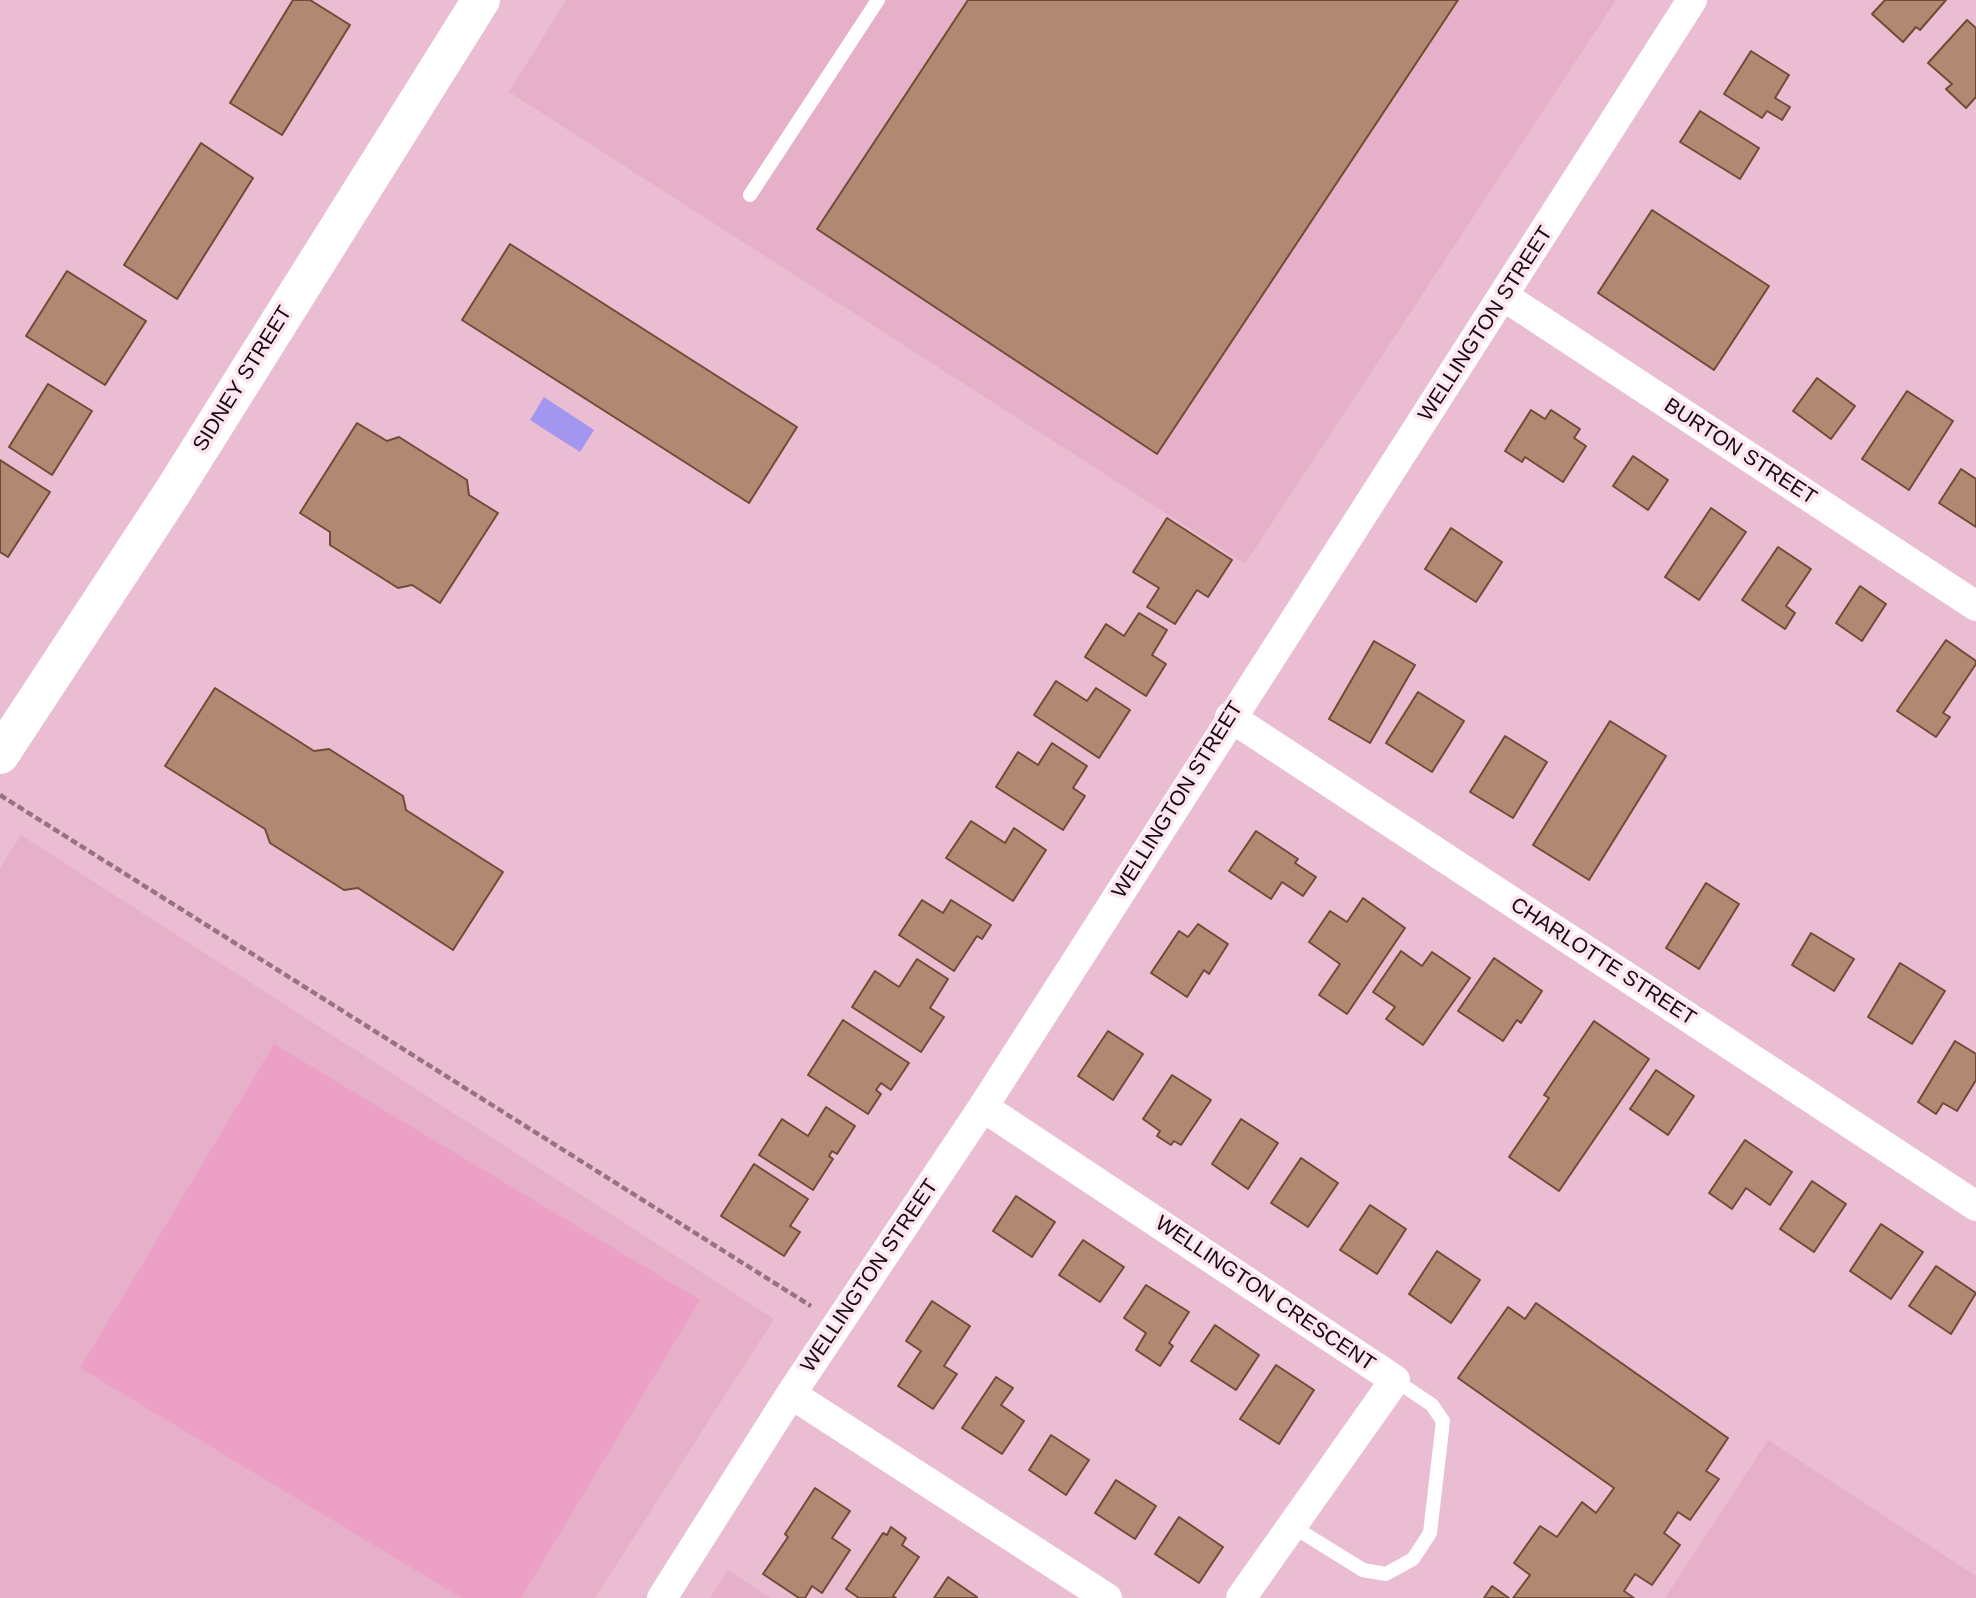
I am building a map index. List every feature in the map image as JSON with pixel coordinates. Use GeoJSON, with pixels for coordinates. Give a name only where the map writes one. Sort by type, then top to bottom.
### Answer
{"type":"FeatureCollection","features":[{"type":"Feature","properties":{"kind":"main road","name":"SIDNEY STREET"},"geometry":{"type":"LineString","coordinates":[[0,755],[174,490],[481,0]]}},
{"type":"Feature","properties":{"kind":"street","name":"WELLINGTON STREET"},"geometry":{"type":"LineString","coordinates":[[662,1598],[791,1394],[983,1107],[1230,717],[1505,297],[1692,0]]}},
{"type":"Feature","properties":{"kind":"street","name":"BURTON STREET"},"geometry":{"type":"LineString","coordinates":[[1505,297],[1976,606]]}},
{"type":"Feature","properties":{"kind":"street","name":"CHARLOTTE STREET"},"geometry":{"type":"LineString","coordinates":[[1230,717],[1976,1206]]}},
{"type":"Feature","properties":{"kind":"street","name":"WELLINGTON CRESCENT"},"geometry":{"type":"LineString","coordinates":[[983,1107],[1395,1380],[1241,1598]]}},
{"type":"Feature","properties":{"kind":"street"},"geometry":{"type":"LineString","coordinates":[[791,1394],[1107,1598]]}},
{"type":"Feature","properties":{"kind":"lane"},"geometry":{"type":"LineString","coordinates":[[750,195],[878,0]]}},
{"type":"Feature","properties":{"kind":"lane"},"geometry":{"type":"LineString","coordinates":[[1292,1526],[1363,1570],[1386,1574],[1413,1559],[1430,1533],[1443,1422],[1432,1405],[1395,1380]]}},
{"type":"Feature","properties":{"kind":"path"},"geometry":{"type":"LineString","coordinates":[[0,795],[838,1324]]}},
{"type":"Feature","properties":{"kind":"shaded area"},"geometry":{"type":"Polygon","coordinates":[[[566,0],[1616,0],[1245,564],[509,92],[566,0]]]}},
{"type":"Feature","properties":{"kind":"shaded area"},"geometry":{"type":"Polygon","coordinates":[[[544,397],[594,430],[580,452],[530,420],[544,397]]]}},
{"type":"Feature","properties":{"kind":"shaded area"},"geometry":{"type":"Polygon","coordinates":[[[21,835],[774,1319],[595,1598],[0,1598],[0,868],[21,835]]]}},
{"type":"Feature","properties":{"kind":"shaded area"},"geometry":{"type":"Polygon","coordinates":[[[274,1044],[700,1300],[521,1598],[462,1598],[80,1368],[274,1044]]]}},
{"type":"Feature","properties":{"kind":"shaded area"},"geometry":{"type":"Polygon","coordinates":[[[1768,1440],[1976,1576],[1976,1598],[1665,1598],[1768,1440]]]}},
{"type":"Feature","properties":{"kind":"shaded area"},"geometry":{"type":"Polygon","coordinates":[[[728,1570],[771,1598],[710,1598],[728,1570]]]}},
{"type":"Feature","properties":{"kind":"building"},"geometry":{"type":"Polygon","coordinates":[[[293,0],[310,0],[350,25],[282,135],[230,103],[293,0]]]}},
{"type":"Feature","properties":{"kind":"building"},"geometry":{"type":"Polygon","coordinates":[[[968,0],[1458,0],[1157,454],[817,229],[968,0]]]}},
{"type":"Feature","properties":{"kind":"building"},"geometry":{"type":"Polygon","coordinates":[[[1885,0],[1946,0],[1920,30],[1916,27],[1903,42],[1872,14],[1885,0]]]}},
{"type":"Feature","properties":{"kind":"building"},"geometry":{"type":"Polygon","coordinates":[[[1967,20],[1976,28],[1976,97],[1966,108],[1946,89],[1952,84],[1928,63],[1967,20]]]}},
{"type":"Feature","properties":{"kind":"building"},"geometry":{"type":"Polygon","coordinates":[[[1751,51],[1789,75],[1775,98],[1790,107],[1782,120],[1767,111],[1762,118],[1724,94],[1751,51]]]}},
{"type":"Feature","properties":{"kind":"building"},"geometry":{"type":"Polygon","coordinates":[[[1700,111],[1759,148],[1740,179],[1680,142],[1700,111]]]}},
{"type":"Feature","properties":{"kind":"building"},"geometry":{"type":"Polygon","coordinates":[[[201,143],[253,178],[177,299],[124,265],[201,143]]]}},
{"type":"Feature","properties":{"kind":"building"},"geometry":{"type":"Polygon","coordinates":[[[1652,210],[1769,286],[1714,370],[1598,293],[1652,210]]]}},
{"type":"Feature","properties":{"kind":"building"},"geometry":{"type":"Polygon","coordinates":[[[510,244],[797,427],[749,503],[462,320],[510,244]]]}},
{"type":"Feature","properties":{"kind":"building"},"geometry":{"type":"Polygon","coordinates":[[[67,271],[146,321],[105,385],[26,336],[67,271]]]}},
{"type":"Feature","properties":{"kind":"building"},"geometry":{"type":"Polygon","coordinates":[[[1817,378],[1855,406],[1831,439],[1793,411],[1817,378]]]}},
{"type":"Feature","properties":{"kind":"building"},"geometry":{"type":"Polygon","coordinates":[[[48,384],[92,411],[52,475],[9,447],[48,384]]]}},
{"type":"Feature","properties":{"kind":"building"},"geometry":{"type":"Polygon","coordinates":[[[1907,391],[1953,421],[1909,490],[1862,459],[1907,391]]]}},
{"type":"Feature","properties":{"kind":"building"},"geometry":{"type":"Polygon","coordinates":[[[1531,410],[1545,419],[1551,410],[1580,429],[1574,438],[1586,446],[1563,482],[1525,457],[1522,462],[1505,451],[1531,410]]]}},
{"type":"Feature","properties":{"kind":"building"},"geometry":{"type":"Polygon","coordinates":[[[357,423],[387,441],[399,437],[467,480],[469,495],[498,513],[440,603],[412,585],[398,588],[330,545],[330,532],[300,513],[357,423]]]}},
{"type":"Feature","properties":{"kind":"building"},"geometry":{"type":"Polygon","coordinates":[[[1633,456],[1668,480],[1648,510],[1613,486],[1633,456]]]}},
{"type":"Feature","properties":{"kind":"building"},"geometry":{"type":"Polygon","coordinates":[[[0,460],[50,492],[8,557],[0,552],[0,460]]]}},
{"type":"Feature","properties":{"kind":"building"},"geometry":{"type":"Polygon","coordinates":[[[1961,469],[1976,479],[1976,527],[1939,503],[1961,469]]]}},
{"type":"Feature","properties":{"kind":"building"},"geometry":{"type":"Polygon","coordinates":[[[1711,508],[1746,532],[1699,600],[1665,577],[1711,508]]]}},
{"type":"Feature","properties":{"kind":"building"},"geometry":{"type":"Polygon","coordinates":[[[1167,518],[1232,560],[1208,597],[1197,590],[1175,624],[1147,607],[1159,588],[1133,572],[1167,518]]]}},
{"type":"Feature","properties":{"kind":"building"},"geometry":{"type":"Polygon","coordinates":[[[1451,528],[1502,562],[1476,602],[1425,569],[1451,528]]]}},
{"type":"Feature","properties":{"kind":"building"},"geometry":{"type":"Polygon","coordinates":[[[1778,547],[1811,569],[1786,606],[1795,613],[1785,629],[1742,600],[1778,547]]]}},
{"type":"Feature","properties":{"kind":"building"},"geometry":{"type":"Polygon","coordinates":[[[1860,586],[1886,604],[1862,641],[1836,623],[1860,586]]]}},
{"type":"Feature","properties":{"kind":"building"},"geometry":{"type":"Polygon","coordinates":[[[1139,613],[1167,630],[1152,655],[1166,664],[1146,696],[1085,657],[1106,624],[1124,636],[1139,613]]]}},
{"type":"Feature","properties":{"kind":"building"},"geometry":{"type":"Polygon","coordinates":[[[1946,640],[1976,661],[1976,664],[1943,713],[1950,717],[1936,737],[1897,711],[1946,640]]]}},
{"type":"Feature","properties":{"kind":"building"},"geometry":{"type":"Polygon","coordinates":[[[1374,641],[1415,665],[1370,743],[1329,719],[1374,641]]]}},
{"type":"Feature","properties":{"kind":"building"},"geometry":{"type":"Polygon","coordinates":[[[1056,681],[1087,701],[1096,688],[1130,710],[1099,758],[1034,715],[1056,681]]]}},
{"type":"Feature","properties":{"kind":"building"},"geometry":{"type":"Polygon","coordinates":[[[215,688],[314,751],[329,749],[403,796],[406,810],[503,872],[453,950],[358,888],[344,890],[270,843],[265,829],[165,766],[215,688]]]}},
{"type":"Feature","properties":{"kind":"building"},"geometry":{"type":"Polygon","coordinates":[[[1418,692],[1464,721],[1432,772],[1386,743],[1418,692]]]}},
{"type":"Feature","properties":{"kind":"building"},"geometry":{"type":"Polygon","coordinates":[[[1610,721],[1666,756],[1589,880],[1533,845],[1610,721]]]}},
{"type":"Feature","properties":{"kind":"building"},"geometry":{"type":"Polygon","coordinates":[[[1505,736],[1547,762],[1513,818],[1470,792],[1505,736]]]}},
{"type":"Feature","properties":{"kind":"building"},"geometry":{"type":"Polygon","coordinates":[[[1052,743],[1087,766],[1073,788],[1085,796],[1063,830],[996,787],[1018,752],[1038,765],[1052,743]]]}},
{"type":"Feature","properties":{"kind":"building"},"geometry":{"type":"Polygon","coordinates":[[[971,821],[1005,843],[1014,828],[1046,850],[1013,901],[946,858],[971,821]]]}},
{"type":"Feature","properties":{"kind":"building"},"geometry":{"type":"Polygon","coordinates":[[[1256,831],[1298,859],[1295,863],[1316,877],[1303,896],[1282,882],[1271,899],[1229,871],[1256,831]]]}},
{"type":"Feature","properties":{"kind":"building"},"geometry":{"type":"Polygon","coordinates":[[[1706,883],[1739,904],[1699,969],[1666,948],[1706,883]]]}},
{"type":"Feature","properties":{"kind":"building"},"geometry":{"type":"Polygon","coordinates":[[[1363,898],[1405,928],[1347,1014],[1319,995],[1340,964],[1309,942],[1330,911],[1347,922],[1363,898]]]}},
{"type":"Feature","properties":{"kind":"building"},"geometry":{"type":"Polygon","coordinates":[[[922,900],[943,913],[951,900],[991,925],[982,939],[977,936],[954,971],[899,935],[922,900]]]}},
{"type":"Feature","properties":{"kind":"building"},"geometry":{"type":"Polygon","coordinates":[[[1198,924],[1228,944],[1209,974],[1204,970],[1187,997],[1151,973],[1179,931],[1188,937],[1198,924]]]}},
{"type":"Feature","properties":{"kind":"building"},"geometry":{"type":"Polygon","coordinates":[[[1811,933],[1854,959],[1834,991],[1792,965],[1811,933]]]}},
{"type":"Feature","properties":{"kind":"building"},"geometry":{"type":"Polygon","coordinates":[[[1401,951],[1422,966],[1432,952],[1470,978],[1423,1045],[1386,1019],[1395,1007],[1373,992],[1401,951]]]}},
{"type":"Feature","properties":{"kind":"building"},"geometry":{"type":"Polygon","coordinates":[[[1494,958],[1542,991],[1521,1023],[1517,1020],[1503,1041],[1458,1011],[1494,958]]]}},
{"type":"Feature","properties":{"kind":"building"},"geometry":{"type":"Polygon","coordinates":[[[917,959],[948,979],[930,1008],[944,1017],[921,1052],[852,1007],[875,971],[899,987],[917,959]]]}},
{"type":"Feature","properties":{"kind":"building"},"geometry":{"type":"Polygon","coordinates":[[[1900,963],[1945,991],[1912,1044],[1868,1017],[1900,963]]]}},
{"type":"Feature","properties":{"kind":"building"},"geometry":{"type":"Polygon","coordinates":[[[843,1020],[909,1063],[891,1090],[881,1083],[876,1090],[881,1094],[868,1114],[808,1075],[843,1020]]]}},
{"type":"Feature","properties":{"kind":"building"},"geometry":{"type":"Polygon","coordinates":[[[1594,1021],[1649,1059],[1559,1191],[1509,1157],[1549,1098],[1544,1095],[1594,1021]]]}},
{"type":"Feature","properties":{"kind":"building"},"geometry":{"type":"Polygon","coordinates":[[[1108,1031],[1143,1054],[1113,1100],[1078,1076],[1108,1031]]]}},
{"type":"Feature","properties":{"kind":"building"},"geometry":{"type":"Polygon","coordinates":[[[1955,1041],[1976,1054],[1976,1080],[1957,1111],[1943,1103],[1936,1114],[1918,1102],[1955,1041]]]}},
{"type":"Feature","properties":{"kind":"building"},"geometry":{"type":"Polygon","coordinates":[[[1656,1070],[1694,1096],[1668,1135],[1630,1109],[1656,1070]]]}},
{"type":"Feature","properties":{"kind":"building"},"geometry":{"type":"Polygon","coordinates":[[[1172,1075],[1211,1100],[1181,1145],[1174,1141],[1171,1145],[1157,1136],[1160,1131],[1143,1119],[1172,1075]]]}},
{"type":"Feature","properties":{"kind":"building"},"geometry":{"type":"Polygon","coordinates":[[[826,1107],[855,1126],[837,1154],[832,1151],[829,1156],[833,1159],[813,1190],[759,1155],[782,1119],[808,1136],[826,1107]]]}},
{"type":"Feature","properties":{"kind":"building"},"geometry":{"type":"Polygon","coordinates":[[[1241,1119],[1278,1143],[1248,1189],[1212,1164],[1241,1119]]]}},
{"type":"Feature","properties":{"kind":"building"},"geometry":{"type":"Polygon","coordinates":[[[1745,1140],[1792,1172],[1770,1205],[1746,1188],[1732,1209],[1709,1193],[1745,1140]]]}},
{"type":"Feature","properties":{"kind":"building"},"geometry":{"type":"Polygon","coordinates":[[[1301,1158],[1338,1183],[1308,1227],[1271,1203],[1301,1158]]]}},
{"type":"Feature","properties":{"kind":"building"},"geometry":{"type":"Polygon","coordinates":[[[754,1164],[808,1199],[790,1226],[800,1232],[784,1256],[721,1216],[754,1164]]]}},
{"type":"Feature","properties":{"kind":"building"},"geometry":{"type":"Polygon","coordinates":[[[1812,1181],[1846,1204],[1814,1252],[1780,1229],[1812,1181]]]}},
{"type":"Feature","properties":{"kind":"building"},"geometry":{"type":"Polygon","coordinates":[[[1016,1196],[1055,1222],[1032,1257],[993,1231],[1016,1196]]]}},
{"type":"Feature","properties":{"kind":"building"},"geometry":{"type":"Polygon","coordinates":[[[1370,1205],[1406,1229],[1377,1274],[1340,1250],[1370,1205]]]}},
{"type":"Feature","properties":{"kind":"building"},"geometry":{"type":"Polygon","coordinates":[[[1881,1224],[1923,1252],[1891,1299],[1850,1271],[1881,1224]]]}},
{"type":"Feature","properties":{"kind":"building"},"geometry":{"type":"Polygon","coordinates":[[[1083,1240],[1124,1267],[1100,1302],[1059,1275],[1083,1240]]]}},
{"type":"Feature","properties":{"kind":"building"},"geometry":{"type":"Polygon","coordinates":[[[1437,1251],[1480,1280],[1451,1323],[1409,1294],[1437,1251]]]}},
{"type":"Feature","properties":{"kind":"building"},"geometry":{"type":"Polygon","coordinates":[[[1936,1266],[1976,1293],[1951,1334],[1909,1306],[1936,1266]]]}},
{"type":"Feature","properties":{"kind":"building"},"geometry":{"type":"Polygon","coordinates":[[[1146,1285],[1189,1312],[1169,1343],[1173,1346],[1160,1366],[1136,1350],[1146,1333],[1124,1318],[1146,1285]]]}},
{"type":"Feature","properties":{"kind":"building"},"geometry":{"type":"Polygon","coordinates":[[[932,1301],[970,1326],[944,1366],[957,1374],[933,1409],[898,1386],[921,1351],[906,1341],[932,1301]]]}},
{"type":"Feature","properties":{"kind":"building"},"geometry":{"type":"Polygon","coordinates":[[[1536,1303],[1728,1438],[1706,1471],[1719,1479],[1690,1520],[1678,1512],[1664,1533],[1680,1545],[1652,1585],[1635,1574],[1624,1591],[1634,1598],[1513,1598],[1530,1575],[1514,1563],[1540,1526],[1557,1537],[1582,1502],[1596,1513],[1614,1488],[1458,1378],[1508,1307],[1525,1319],[1536,1303]]]}},
{"type":"Feature","properties":{"kind":"building"},"geometry":{"type":"Polygon","coordinates":[[[1215,1325],[1259,1355],[1236,1390],[1191,1361],[1215,1325]]]}},
{"type":"Feature","properties":{"kind":"building"},"geometry":{"type":"Polygon","coordinates":[[[1276,1365],[1314,1390],[1279,1444],[1240,1419],[1276,1365]]]}},
{"type":"Feature","properties":{"kind":"building"},"geometry":{"type":"Polygon","coordinates":[[[996,1377],[1013,1388],[1001,1405],[1024,1421],[1002,1454],[962,1428],[996,1377]]]}},
{"type":"Feature","properties":{"kind":"building"},"geometry":{"type":"Polygon","coordinates":[[[1051,1435],[1089,1460],[1066,1495],[1029,1470],[1051,1435]]]}},
{"type":"Feature","properties":{"kind":"building"},"geometry":{"type":"Polygon","coordinates":[[[1116,1480],[1156,1506],[1135,1539],[1095,1513],[1116,1480]]]}},
{"type":"Feature","properties":{"kind":"building"},"geometry":{"type":"Polygon","coordinates":[[[815,1488],[850,1511],[832,1538],[850,1550],[822,1593],[812,1586],[805,1598],[799,1598],[763,1574],[788,1537],[785,1534],[815,1488]]]}},
{"type":"Feature","properties":{"kind":"building"},"geometry":{"type":"Polygon","coordinates":[[[1179,1517],[1223,1547],[1199,1583],[1155,1554],[1179,1517]]]}},
{"type":"Feature","properties":{"kind":"building"},"geometry":{"type":"Polygon","coordinates":[[[891,1527],[906,1538],[902,1545],[919,1557],[893,1596],[896,1598],[859,1598],[846,1589],[883,1533],[887,1535],[891,1527]]]}},
{"type":"Feature","properties":{"kind":"building"},"geometry":{"type":"Polygon","coordinates":[[[948,1577],[977,1597],[977,1598],[934,1598],[948,1577]]]}},
{"type":"Feature","properties":{"kind":"building"},"geometry":{"type":"Polygon","coordinates":[[[1492,1586],[1509,1598],[1484,1598],[1492,1586]]]}}]}
